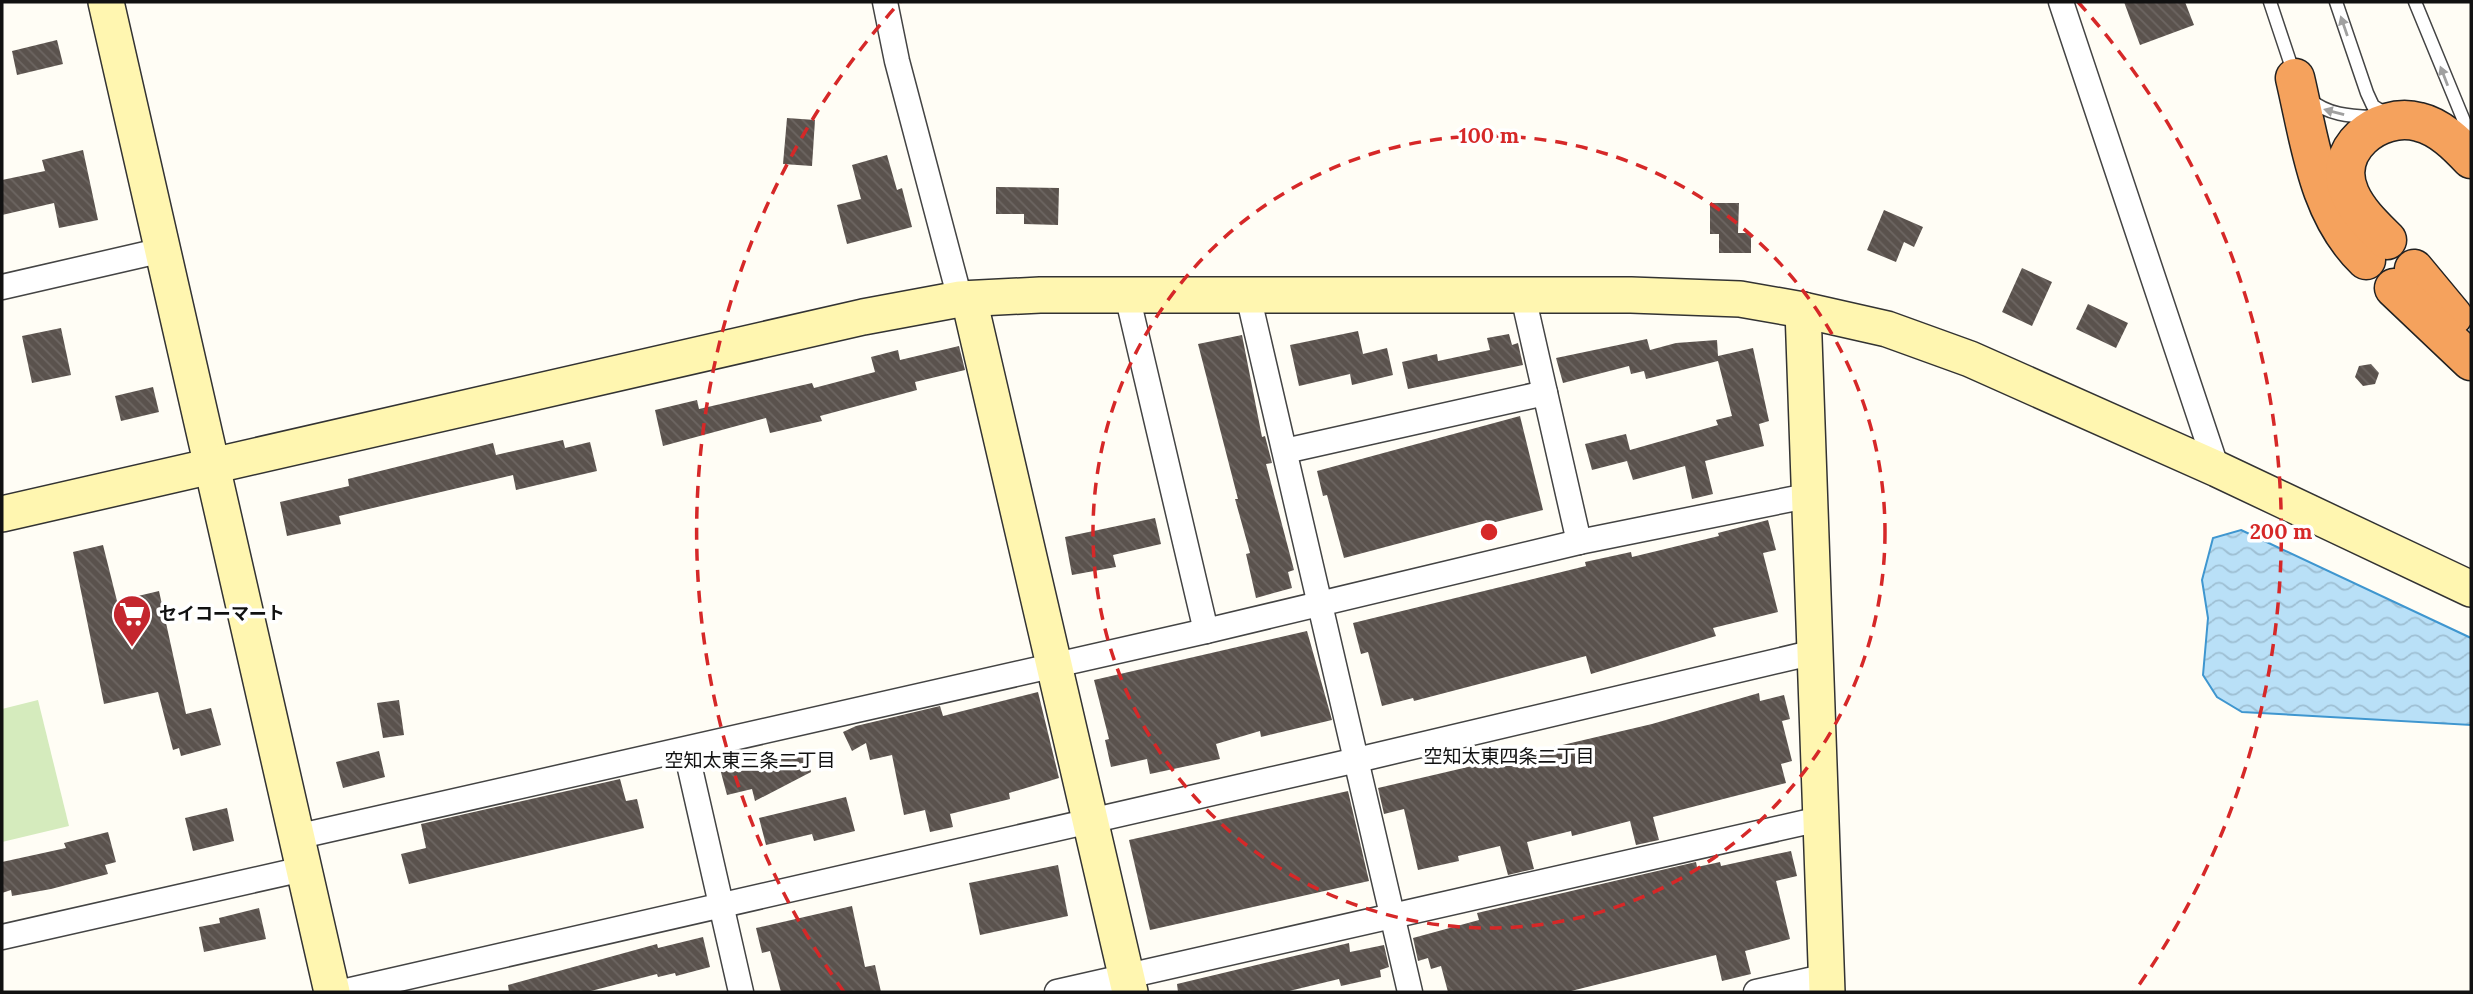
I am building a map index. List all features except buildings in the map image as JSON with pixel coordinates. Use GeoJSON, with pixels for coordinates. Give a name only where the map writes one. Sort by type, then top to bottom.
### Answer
{"type":"FeatureCollection","features":[{"type":"Feature","properties":{"kind":"highway"},"geometry":{"type":"LineString","coordinates":[[2295,78],[2326,199],[2338,226],[2377,250],[2349,193],[2346,178],[2348,158],[2357,141],[2383,122],[2402,119],[2421,122],[2439,131],[2471,159]]}},
{"type":"Feature","properties":{"kind":"highway"},"geometry":{"type":"LineString","coordinates":[[2471,339],[2404,279],[2471,361]]}},
{"type":"Feature","properties":{"kind":"street"},"geometry":{"type":"LineString","coordinates":[[106,2],[332,992]]}},
{"type":"Feature","properties":{"kind":"street"},"geometry":{"type":"LineString","coordinates":[[885,2],[897,61],[964,299],[1055,666],[1128,984]]}},
{"type":"Feature","properties":{"kind":"street"},"geometry":{"type":"LineString","coordinates":[[2061,2],[2217,469]]}},
{"type":"Feature","properties":{"kind":"street"},"geometry":{"type":"LineString","coordinates":[[2,287],[163,250]]}},
{"type":"Feature","properties":{"kind":"street"},"geometry":{"type":"LineString","coordinates":[[1127,295],[1206,631]]}},
{"type":"Feature","properties":{"kind":"street"},"geometry":{"type":"LineString","coordinates":[[2,514],[850,320],[964,299],[1248,295],[1740,299],[1887,329],[1970,359],[2217,469],[2471,589]]}},
{"type":"Feature","properties":{"kind":"street"},"geometry":{"type":"LineString","coordinates":[[1248,295],[1410,992]]}},
{"type":"Feature","properties":{"kind":"street"},"geometry":{"type":"LineString","coordinates":[[1523,296],[1579,542]]}},
{"type":"Feature","properties":{"kind":"street"},"geometry":{"type":"LineString","coordinates":[[1756,992],[1827,984],[1807,496],[1803,310]]}},
{"type":"Feature","properties":{"kind":"street"},"geometry":{"type":"LineString","coordinates":[[1285,451],[1545,393]]}},
{"type":"Feature","properties":{"kind":"street"},"geometry":{"type":"LineString","coordinates":[[2,937],[300,853],[685,751],[1321,605],[1579,542],[1807,496]]}},
{"type":"Feature","properties":{"kind":"street"},"geometry":{"type":"LineString","coordinates":[[342,992],[1357,760],[1815,652]]}},
{"type":"Feature","properties":{"kind":"street"},"geometry":{"type":"LineString","coordinates":[[685,751],[741,992]]}},
{"type":"Feature","properties":{"kind":"street"},"geometry":{"type":"LineString","coordinates":[[1057,992],[1128,984],[1392,916],[1820,819]]}},
{"type":"Feature","properties":{"kind":"lane"},"geometry":{"type":"LineString","coordinates":[[2270,2],[2295,78],[2309,99],[2321,108],[2344,115],[2402,119]]}},
{"type":"Feature","properties":{"kind":"lane"},"geometry":{"type":"LineString","coordinates":[[2336,2],[2373,106],[2402,119]]}},
{"type":"Feature","properties":{"kind":"lane"},"geometry":{"type":"LineString","coordinates":[[2415,2],[2471,138]]}},
{"type":"Feature","properties":{"kind":"green space"},"geometry":{"type":"Polygon","coordinates":[[[38,700],[69,826],[2,842],[2,709],[38,700]]]}},
{"type":"Feature","properties":{"kind":"water"},"geometry":{"type":"Polygon","coordinates":[[[2241,530],[2471,638],[2471,725],[2242,712],[2217,697],[2203,675],[2208,618],[2202,580],[2213,538],[2241,530]]]}},
{"type":"Feature","properties":{"kind":"place","name":"セイコーマート"},"geometry":{"type":"Point","coordinates":[132,648]}},
{"type":"Feature","properties":{"kind":"district","name":"空知太東四条二丁目"},"geometry":{"type":"Point","coordinates":[1509,756]}},
{"type":"Feature","properties":{"kind":"district","name":"空知太東三条二丁目"},"geometry":{"type":"Point","coordinates":[750,760]}}]}
